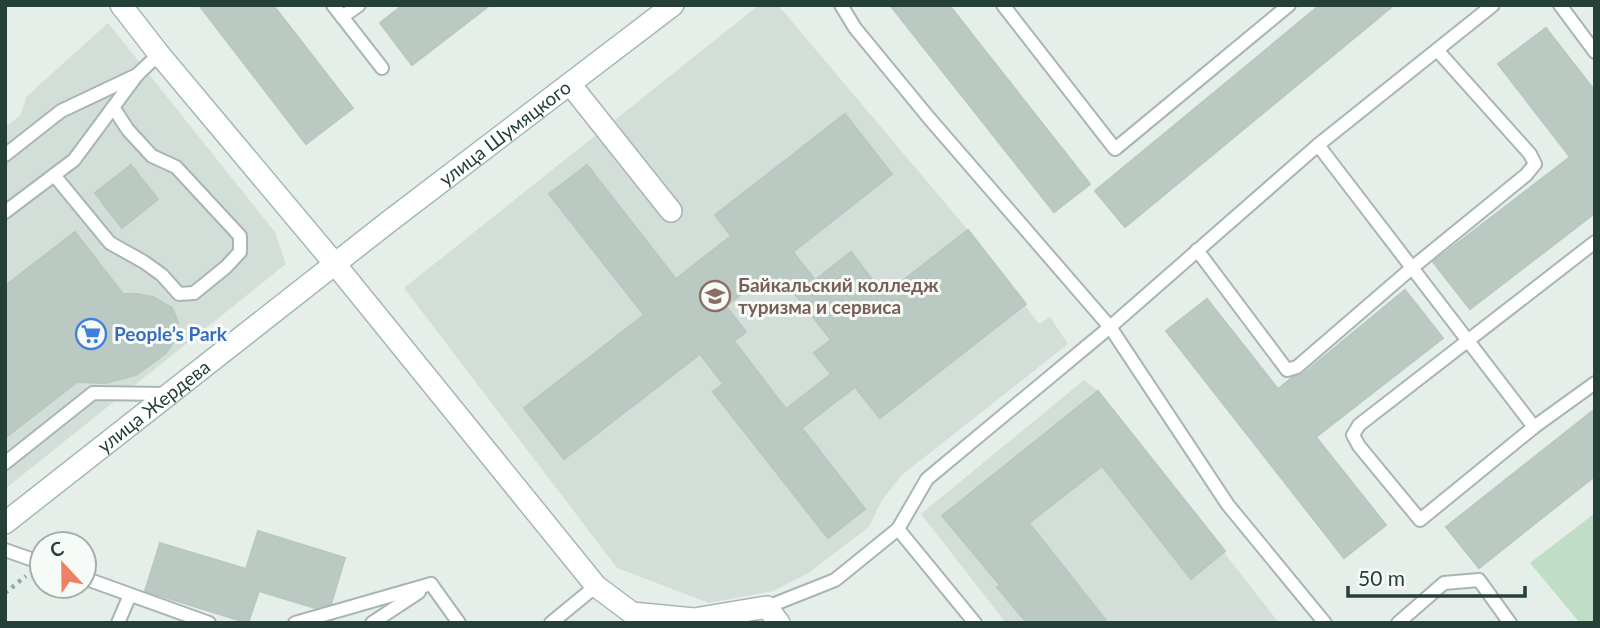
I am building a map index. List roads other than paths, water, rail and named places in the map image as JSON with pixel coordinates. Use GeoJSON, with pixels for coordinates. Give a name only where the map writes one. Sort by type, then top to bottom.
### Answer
{"type":"FeatureCollection","features":[{"type":"Feature","properties":{"kind":"main road"},"geometry":{"type":"LineString","coordinates":[[121,5],[596,586],[626,618],[694,619],[773,615]]}},
{"type":"Feature","properties":{"kind":"main road","name":"улица Шумяцкого"},"geometry":{"type":"LineString","coordinates":[[335,264],[674,5]]}},
{"type":"Feature","properties":{"kind":"main road"},"geometry":{"type":"LineString","coordinates":[[570,84],[671,211]]}},
{"type":"Feature","properties":{"kind":"main road","name":"улица Жердева"},"geometry":{"type":"LineString","coordinates":[[5,523],[335,264]]}},
{"type":"Feature","properties":{"kind":"lane"},"geometry":{"type":"LineString","coordinates":[[333,5],[383,68]]}},
{"type":"Feature","properties":{"kind":"lane"},"geometry":{"type":"LineString","coordinates":[[342,17],[359,5]]}},
{"type":"Feature","properties":{"kind":"lane"},"geometry":{"type":"LineString","coordinates":[[841,5],[855,28],[929,118],[1110,327],[1228,505],[1325,623]]}},
{"type":"Feature","properties":{"kind":"lane"},"geometry":{"type":"LineString","coordinates":[[1003,5],[1115,149],[1290,5]]}},
{"type":"Feature","properties":{"kind":"lane"},"geometry":{"type":"LineString","coordinates":[[773,615],[835,580],[898,529],[928,479],[1110,327],[1318,145],[1493,5]]}},
{"type":"Feature","properties":{"kind":"lane"},"geometry":{"type":"LineString","coordinates":[[1560,5],[1595,52]]}},
{"type":"Feature","properties":{"kind":"lane"},"geometry":{"type":"LineString","coordinates":[[1197,250],[1287,370],[1297,367],[1413,267],[1526,175],[1535,164],[1531,154],[1437,50]]}},
{"type":"Feature","properties":{"kind":"lane"},"geometry":{"type":"LineString","coordinates":[[5,212],[74,160],[137,75],[159,54]]}},
{"type":"Feature","properties":{"kind":"lane"},"geometry":{"type":"LineString","coordinates":[[5,155],[61,111],[137,75]]}},
{"type":"Feature","properties":{"kind":"lane"},"geometry":{"type":"LineString","coordinates":[[54,175],[110,243],[162,275],[179,294],[194,293],[240,252],[240,236],[176,167],[152,156],[128,130],[113,107]]}},
{"type":"Feature","properties":{"kind":"lane"},"geometry":{"type":"LineString","coordinates":[[1318,145],[1534,427]]}},
{"type":"Feature","properties":{"kind":"lane"},"geometry":{"type":"LineString","coordinates":[[1595,242],[1359,425],[1353,435],[1420,520],[1534,427],[1595,383]]}},
{"type":"Feature","properties":{"kind":"lane"},"geometry":{"type":"LineString","coordinates":[[5,463],[93,393],[168,394]]}},
{"type":"Feature","properties":{"kind":"lane"},"geometry":{"type":"LineString","coordinates":[[898,529],[975,623]]}},
{"type":"Feature","properties":{"kind":"lane"},"geometry":{"type":"LineString","coordinates":[[5,550],[28,562]]}},
{"type":"Feature","properties":{"kind":"lane"},"geometry":{"type":"LineString","coordinates":[[1398,623],[1444,583],[1479,580],[1510,623]]}},
{"type":"Feature","properties":{"kind":"lane"},"geometry":{"type":"LineString","coordinates":[[98,583],[209,623]]}},
{"type":"Feature","properties":{"kind":"lane"},"geometry":{"type":"LineString","coordinates":[[295,623],[431,584]]}},
{"type":"Feature","properties":{"kind":"lane"},"geometry":{"type":"LineString","coordinates":[[372,623],[431,584]]}},
{"type":"Feature","properties":{"kind":"lane"},"geometry":{"type":"LineString","coordinates":[[431,584],[459,623]]}},
{"type":"Feature","properties":{"kind":"lane"},"geometry":{"type":"LineString","coordinates":[[551,623],[596,586]]}},
{"type":"Feature","properties":{"kind":"lane"},"geometry":{"type":"LineString","coordinates":[[118,623],[131,595]]}},
{"type":"Feature","properties":{"kind":"place","name":"Байкальский колледж туризма и сервиса"},"geometry":{"type":"Point","coordinates":[715,296]}},
{"type":"Feature","properties":{"kind":"place","name":"People’s Park"},"geometry":{"type":"Point","coordinates":[91,334]}}]}
